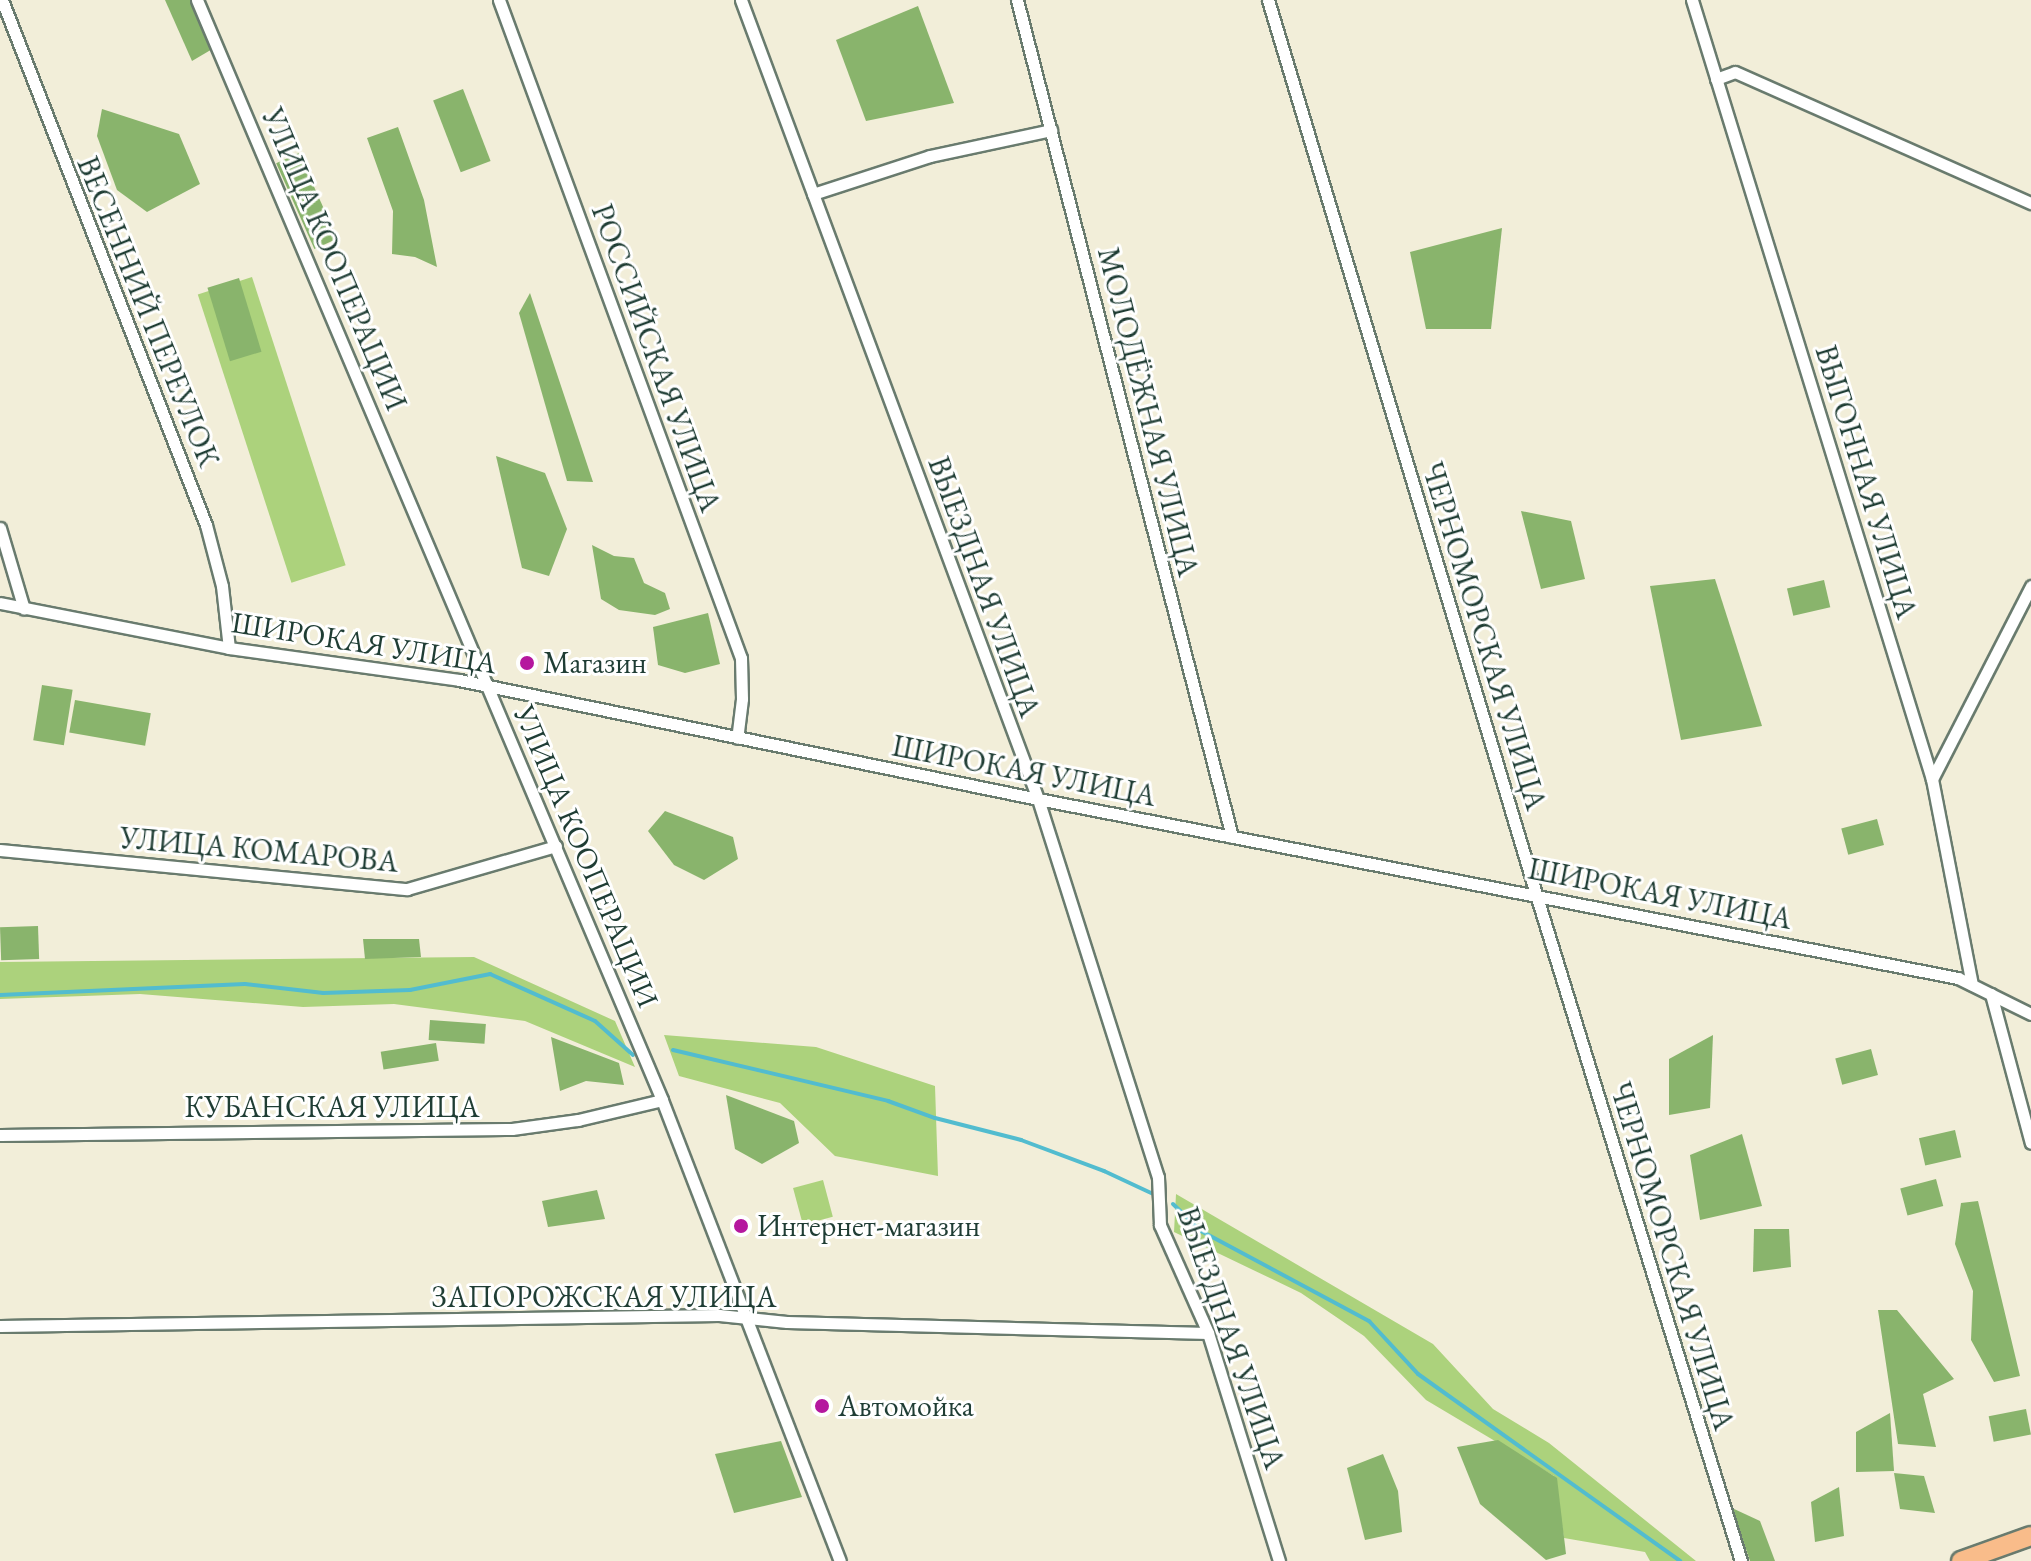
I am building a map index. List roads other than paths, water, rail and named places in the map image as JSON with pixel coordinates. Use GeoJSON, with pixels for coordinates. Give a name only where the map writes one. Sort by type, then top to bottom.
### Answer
{"type":"FeatureCollection","features":[{"type":"Feature","properties":{"kind":"main road"},"geometry":{"type":"LineString","coordinates":[[1961,1561],[2031,1536]]}},
{"type":"Feature","properties":{"kind":"street","name":"ВЕСЕННИЙ ПЕРЕУЛОК"},"geometry":{"type":"LineString","coordinates":[[2,0],[206,525],[222,586],[229,648]]}},
{"type":"Feature","properties":{"kind":"street","name":"УЛИЦА КООПЕРАЦИИ"},"geometry":{"type":"LineString","coordinates":[[197,0],[662,1100],[840,1561]]}},
{"type":"Feature","properties":{"kind":"street","name":"РОССИЙСКАЯ УЛИЦА"},"geometry":{"type":"LineString","coordinates":[[499,0],[741,658],[742,699],[737,738]]}},
{"type":"Feature","properties":{"kind":"street","name":"ВЫЕЗДНАЯ УЛИЦА"},"geometry":{"type":"LineString","coordinates":[[741,0],[1038,799],[1158,1177],[1160,1225],[1208,1333],[1279,1561]]}},
{"type":"Feature","properties":{"kind":"street","name":"МОЛОДЁЖНАЯ УЛИЦА"},"geometry":{"type":"LineString","coordinates":[[1017,0],[1232,837]]}},
{"type":"Feature","properties":{"kind":"street","name":"ЧЕРНОМОРСКАЯ УЛИЦА"},"geometry":{"type":"LineString","coordinates":[[1268,0],[1536,894],[1741,1561]]}},
{"type":"Feature","properties":{"kind":"street","name":"ВЫГОННАЯ УЛИЦА"},"geometry":{"type":"LineString","coordinates":[[1692,0],[1932,779],[1972,984]]}},
{"type":"Feature","properties":{"kind":"street"},"geometry":{"type":"LineString","coordinates":[[1716,79],[1735,72],[2031,203]]}},
{"type":"Feature","properties":{"kind":"street"},"geometry":{"type":"LineString","coordinates":[[813,194],[930,156],[1051,130]]}},
{"type":"Feature","properties":{"kind":"street"},"geometry":{"type":"LineString","coordinates":[[0,528],[24,609]]}},
{"type":"Feature","properties":{"kind":"street"},"geometry":{"type":"LineString","coordinates":[[1932,779],[2031,586]]}},
{"type":"Feature","properties":{"kind":"street","name":"ШИРОКАЯ УЛИЦА"},"geometry":{"type":"LineString","coordinates":[[0,603],[229,648],[489,686],[1038,799],[1958,978],[2031,1014]]}},
{"type":"Feature","properties":{"kind":"street","name":"УЛИЦА КОМАРОВА"},"geometry":{"type":"LineString","coordinates":[[0,850],[407,889],[556,846]]}},
{"type":"Feature","properties":{"kind":"street"},"geometry":{"type":"LineString","coordinates":[[1991,994],[2031,1143]]}},
{"type":"Feature","properties":{"kind":"street","name":"КУБАНСКАЯ УЛИЦА"},"geometry":{"type":"LineString","coordinates":[[0,1135],[512,1129],[578,1120],[662,1100]]}},
{"type":"Feature","properties":{"kind":"street","name":"ЗАПОРОЖСКАЯ УЛИЦА"},"geometry":{"type":"LineString","coordinates":[[0,1326],[719,1315],[747,1319],[1208,1333]]}},
{"type":"Feature","properties":{"kind":"waterway"},"geometry":{"type":"LineString","coordinates":[[0,995],[245,984],[323,993],[410,990],[490,974],[595,1021],[633,1055]]}},
{"type":"Feature","properties":{"kind":"waterway"},"geometry":{"type":"LineString","coordinates":[[673,1050],[888,1101],[935,1118],[1021,1140],[1104,1171],[1151,1193]]}},
{"type":"Feature","properties":{"kind":"waterway"},"geometry":{"type":"LineString","coordinates":[[1173,1204],[1201,1231],[1369,1321],[1418,1374],[1680,1561]]}},
{"type":"Feature","properties":{"kind":"place","name":"Магазин"},"geometry":{"type":"Point","coordinates":[527,663]}},
{"type":"Feature","properties":{"kind":"place","name":"Интернет-магазин"},"geometry":{"type":"Point","coordinates":[741,1226]}},
{"type":"Feature","properties":{"kind":"place","name":"Автомойка"},"geometry":{"type":"Point","coordinates":[822,1406]}}]}
